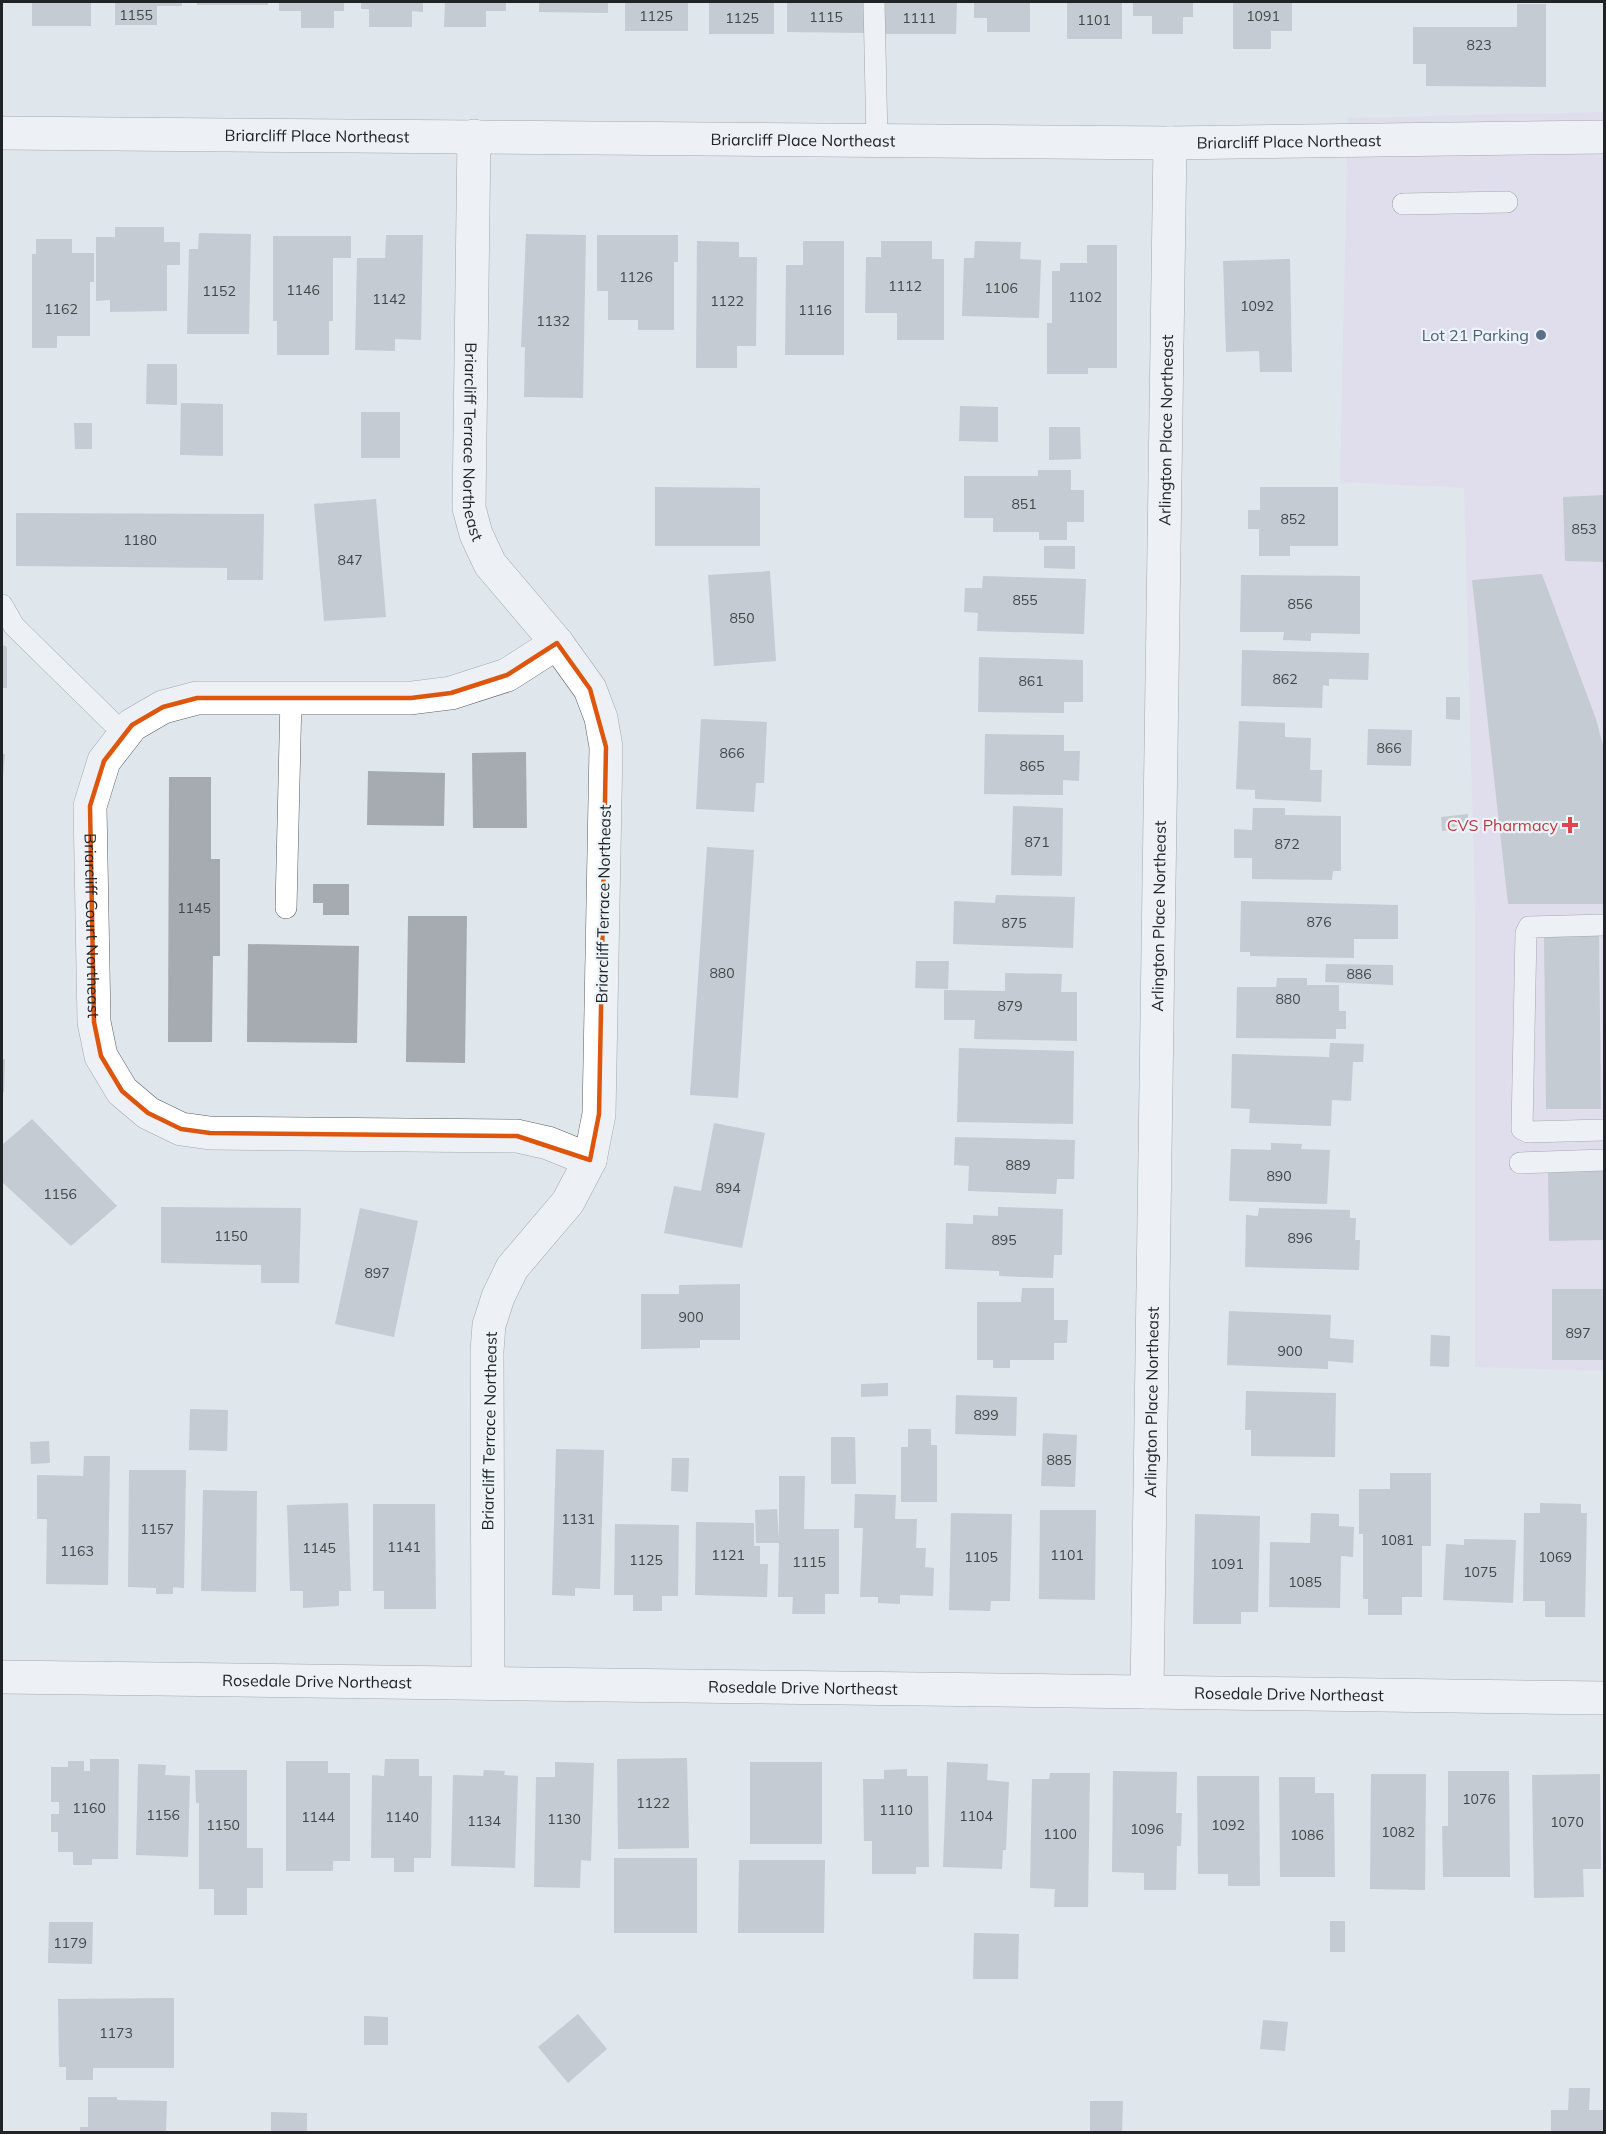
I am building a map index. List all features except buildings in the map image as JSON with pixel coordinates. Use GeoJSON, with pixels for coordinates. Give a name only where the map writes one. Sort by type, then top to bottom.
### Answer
{"type":"FeatureCollection","features":[{"type":"Feature","properties":{"kind":"street","name":"Briarcliff Place Northeast"},"geometry":{"type":"LineString","coordinates":[[2,133],[1170,143],[1605,137]]}},
{"type":"Feature","properties":{"kind":"street","name":"Briarcliff Terrace Northeast"},"geometry":{"type":"LineString","coordinates":[[474,136],[469,508],[476,534],[490,564],[590,688],[601,718],[606,747],[599,1114],[590,1160],[568,1202],[512,1268],[498,1297],[489,1324],[487,1351],[488,1683]]}},
{"type":"Feature","properties":{"kind":"street","name":"Arlington Place Northeast"},"geometry":{"type":"LineString","coordinates":[[1147,1692],[1170,143]]}},
{"type":"Feature","properties":{"kind":"street","name":"Briarcliff Court Northeast"},"geometry":{"type":"LineString","coordinates":[[556,643],[507,675],[451,693],[411,698],[197,698],[163,707],[132,725],[104,760],[90,806],[94,1022],[101,1056],[122,1091],[148,1113],[182,1129],[210,1133],[517,1136],[549,1143],[590,1160]]}},
{"type":"Feature","properties":{"kind":"street","name":"Rosedale Drive Northeast"},"geometry":{"type":"LineString","coordinates":[[2,1677],[1605,1698]]}},
{"type":"Feature","properties":{"kind":"lane"},"geometry":{"type":"LineString","coordinates":[[874,2],[877,140]]}},
{"type":"Feature","properties":{"kind":"lane"},"geometry":{"type":"LineString","coordinates":[[1403,204],[1507,202]]}},
{"type":"Feature","properties":{"kind":"lane"},"geometry":{"type":"LineString","coordinates":[[2,605],[14,626],[125,735]]}},
{"type":"Feature","properties":{"kind":"lane"},"geometry":{"type":"LineString","coordinates":[[286,908],[291,698]]}},
{"type":"Feature","properties":{"kind":"lane"},"geometry":{"type":"LineString","coordinates":[[1605,925],[1529,927],[1526,933],[1522,1129],[1528,1132],[1605,1130]]}},
{"type":"Feature","properties":{"kind":"lane"},"geometry":{"type":"LineString","coordinates":[[1520,1163],[1605,1160]]}},
{"type":"Feature","properties":{"kind":"highlighted area"},"geometry":{"type":"Polygon","coordinates":[[[557,643],[590,689],[606,747],[599,1114],[590,1160],[517,1136],[210,1133],[181,1129],[148,1113],[122,1091],[101,1056],[94,1022],[90,806],[104,761],[132,725],[163,707],[197,698],[411,698],[451,693],[507,675],[557,643]]]}},
{"type":"Feature","properties":{"kind":"shaded area"},"geometry":{"type":"Polygon","coordinates":[[[1604,112],[1604,1371],[1475,1367],[1475,907],[1464,488],[1340,482],[1348,118],[1604,112]]]}},
{"type":"Feature","properties":{"kind":"place","name":"Lot 21 Parking"},"geometry":{"type":"Point","coordinates":[1541,335]}},
{"type":"Feature","properties":{"kind":"place","name":"CVS Pharmacy"},"geometry":{"type":"Point","coordinates":[1570,825]}}]}
